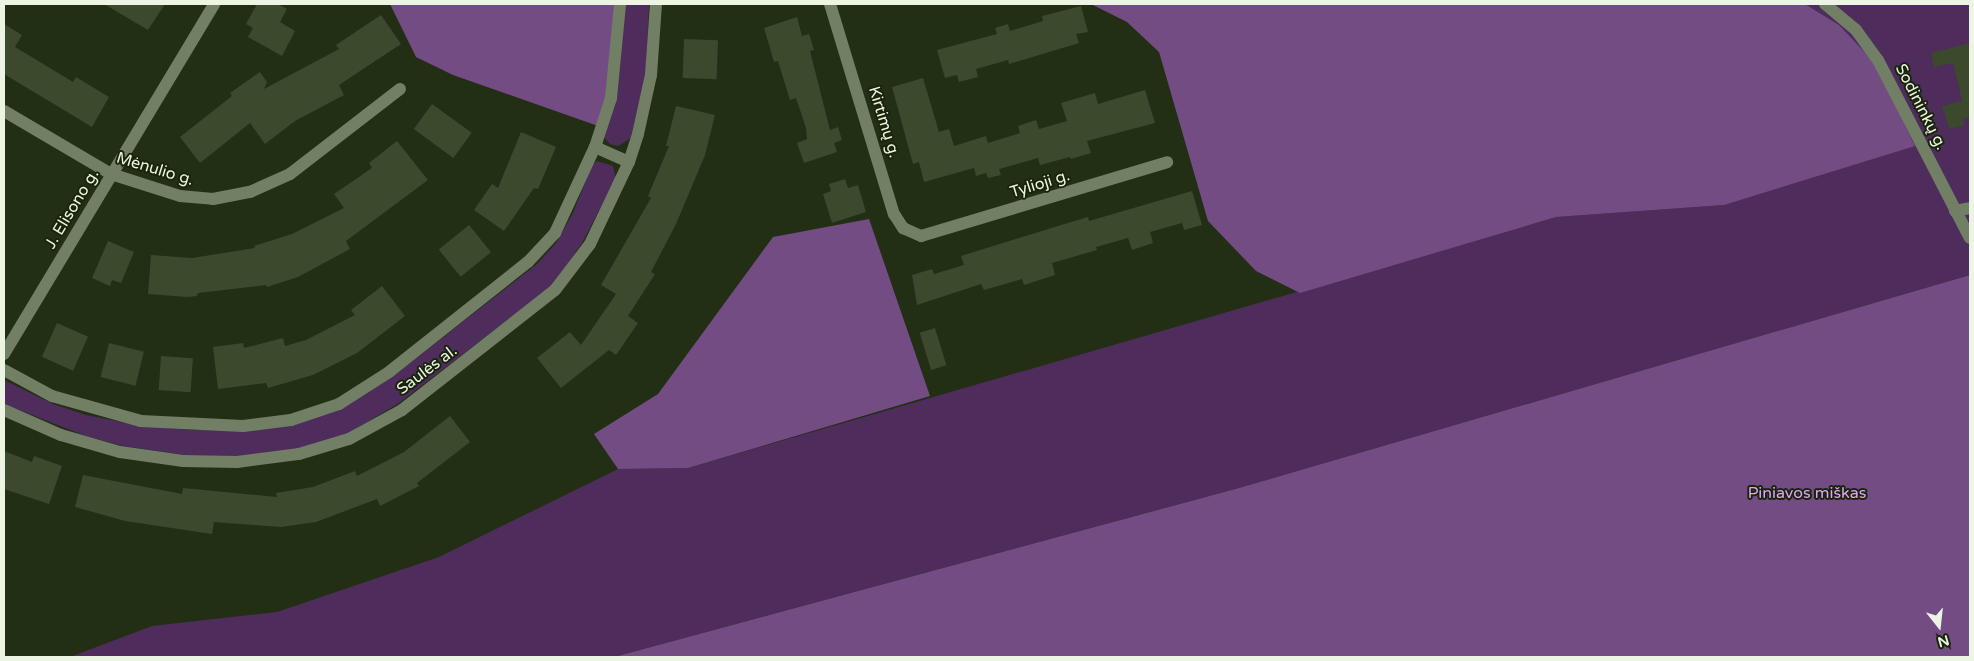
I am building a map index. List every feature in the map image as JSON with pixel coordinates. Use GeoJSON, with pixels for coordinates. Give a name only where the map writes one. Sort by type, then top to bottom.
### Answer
{"type":"FeatureCollection","features":[{"type":"Feature","properties":{"kind":"street","name":"J. Elisono g."},"geometry":{"type":"LineString","coordinates":[[4,354],[214,4]]}},
{"type":"Feature","properties":{"kind":"street","name":"Saulės al."},"geometry":{"type":"LineString","coordinates":[[4,370],[52,396],[140,421],[243,426],[291,420],[339,404],[389,372],[528,262],[555,233],[595,147],[611,98],[620,4]]}},
{"type":"Feature","properties":{"kind":"street","name":"Saulės al."},"geometry":{"type":"LineString","coordinates":[[4,410],[61,436],[120,452],[183,461],[237,462],[273,458],[349,439],[402,410],[555,290],[590,244],[629,162],[650,74],[656,4]]}},
{"type":"Feature","properties":{"kind":"street","name":"Kirtimų g."},"geometry":{"type":"LineString","coordinates":[[830,4],[894,214],[903,228],[921,236]]}},
{"type":"Feature","properties":{"kind":"street","name":"Sodininkų g."},"geometry":{"type":"LineString","coordinates":[[1832,5],[1856,30],[1878,60],[1970,238]]}},
{"type":"Feature","properties":{"kind":"street","name":"Mėnulio g."},"geometry":{"type":"LineString","coordinates":[[4,111],[111,174],[199,199],[250,192],[290,174],[400,89]]}},
{"type":"Feature","properties":{"kind":"street"},"geometry":{"type":"LineString","coordinates":[[595,147],[629,162]]}},
{"type":"Feature","properties":{"kind":"street","name":"Tylioji g."},"geometry":{"type":"LineString","coordinates":[[921,236],[1167,162]]}},
{"type":"Feature","properties":{"kind":"street"},"geometry":{"type":"LineString","coordinates":[[1955,211],[1970,208]]}},
{"type":"Feature","properties":{"kind":"shaded area"},"geometry":{"type":"Polygon","coordinates":[[[624,4],[649,4],[646,73],[631,138],[618,146],[610,144],[604,137],[624,4]]]}},
{"type":"Feature","properties":{"kind":"shaded area"},"geometry":{"type":"Polygon","coordinates":[[[1805,4],[1970,4],[1970,275],[1239,488],[614,657],[70,657],[152,626],[277,612],[439,557],[618,469],[688,468],[1556,217],[1724,205],[1839,25],[1805,4]]]}},
{"type":"Feature","properties":{"kind":"shaded area"},"geometry":{"type":"Polygon","coordinates":[[[597,161],[613,166],[616,178],[582,243],[552,286],[399,403],[342,437],[303,449],[240,457],[186,455],[123,446],[86,436],[4,404],[4,380],[53,404],[86,415],[142,426],[192,430],[294,424],[396,374],[537,264],[556,243],[573,213],[592,165],[597,161]]]}},
{"type":"Feature","properties":{"kind":"green space"},"geometry":{"type":"Polygon","coordinates":[[[390,4],[620,4],[601,127],[453,75],[416,57],[390,4]]]}},
{"type":"Feature","properties":{"kind":"green space"},"geometry":{"type":"Polygon","coordinates":[[[1091,4],[1805,4],[1839,25],[1874,62],[1915,146],[1724,205],[1556,217],[1300,293],[1256,271],[1208,221],[1159,52],[1127,22],[1091,4]]]}},
{"type":"Feature","properties":{"kind":"green space"},"geometry":{"type":"Polygon","coordinates":[[[869,219],[930,396],[688,468],[618,469],[594,434],[658,394],[773,237],[869,219]]]}},
{"type":"Feature","properties":{"kind":"green space","name":"Piniavos miškas"},"geometry":{"type":"Polygon","coordinates":[[[1970,275],[1970,657],[614,657],[1239,488],[1970,275]]]}},
{"type":"Feature","properties":{"kind":"building"},"geometry":{"type":"Polygon","coordinates":[[[104,4],[165,4],[148,30],[104,4]]]}},
{"type":"Feature","properties":{"kind":"building"},"geometry":{"type":"Polygon","coordinates":[[[257,4],[278,4],[287,9],[280,22],[295,31],[282,56],[248,37],[253,28],[246,24],[257,4]]]}},
{"type":"Feature","properties":{"kind":"building"},"geometry":{"type":"Polygon","coordinates":[[[1081,6],[1088,32],[1076,34],[1079,43],[1009,64],[1008,60],[976,69],[978,77],[959,82],[957,75],[945,78],[937,50],[997,34],[995,28],[1008,24],[1010,31],[1043,21],[1042,16],[1081,6]]]}},
{"type":"Feature","properties":{"kind":"building"},"geometry":{"type":"Polygon","coordinates":[[[381,15],[401,44],[339,85],[344,95],[295,121],[265,144],[250,123],[200,163],[180,137],[232,96],[230,93],[260,72],[267,82],[264,89],[339,49],[336,45],[381,15]]]}},
{"type":"Feature","properties":{"kind":"building"},"geometry":{"type":"Polygon","coordinates":[[[797,17],[802,36],[809,34],[814,50],[810,51],[830,130],[838,127],[842,140],[834,143],[837,152],[804,163],[797,143],[807,139],[806,128],[796,98],[790,100],[778,61],[774,62],[764,28],[797,17]]]}},
{"type":"Feature","properties":{"kind":"building"},"geometry":{"type":"Polygon","coordinates":[[[4,24],[22,35],[15,47],[73,82],[76,77],[109,97],[92,127],[4,74],[4,24]]]}},
{"type":"Feature","properties":{"kind":"building"},"geometry":{"type":"Polygon","coordinates":[[[684,39],[718,40],[717,79],[683,78],[684,39]]]}},
{"type":"Feature","properties":{"kind":"building"},"geometry":{"type":"Polygon","coordinates":[[[1970,43],[1970,117],[1963,119],[1965,125],[1949,129],[1942,106],[1962,101],[1953,63],[1934,67],[1931,53],[1970,43]]]}},
{"type":"Feature","properties":{"kind":"building"},"geometry":{"type":"Polygon","coordinates":[[[923,78],[939,132],[949,129],[954,146],[986,136],[988,143],[1020,133],[1018,126],[1036,120],[1039,129],[1067,121],[1061,103],[1095,93],[1098,104],[1145,90],[1155,123],[1087,141],[1091,153],[1071,159],[1070,157],[1040,165],[1038,158],[999,169],[1001,175],[988,178],[986,173],[976,176],[974,168],[924,182],[919,162],[913,164],[892,87],[923,78]]]}},
{"type":"Feature","properties":{"kind":"building"},"geometry":{"type":"Polygon","coordinates":[[[432,104],[472,133],[453,158],[414,129],[432,104]]]}},
{"type":"Feature","properties":{"kind":"building"},"geometry":{"type":"Polygon","coordinates":[[[676,106],[715,115],[705,155],[676,224],[651,272],[655,274],[628,316],[638,323],[616,355],[609,350],[561,388],[537,358],[570,332],[581,345],[616,294],[601,285],[651,198],[648,196],[669,146],[666,146],[676,106]]]}},
{"type":"Feature","properties":{"kind":"building"},"geometry":{"type":"Polygon","coordinates":[[[521,132],[556,147],[538,189],[534,188],[504,231],[474,210],[492,184],[498,188],[521,132]]]}},
{"type":"Feature","properties":{"kind":"building"},"geometry":{"type":"Polygon","coordinates":[[[397,141],[428,180],[346,241],[350,249],[298,277],[267,287],[266,285],[198,293],[197,296],[187,297],[148,294],[151,255],[192,258],[255,248],[254,246],[292,234],[344,208],[334,194],[372,168],[369,163],[397,141]]]}},
{"type":"Feature","properties":{"kind":"building"},"geometry":{"type":"Polygon","coordinates":[[[845,179],[848,188],[858,185],[866,212],[832,223],[823,194],[831,191],[829,184],[845,179]]]}},
{"type":"Feature","properties":{"kind":"building"},"geometry":{"type":"Polygon","coordinates":[[[1192,191],[1202,225],[1184,230],[1182,223],[1150,232],[1153,243],[1132,250],[1128,238],[1096,247],[1097,250],[1052,263],[1055,275],[1024,285],[1022,279],[984,290],[981,284],[917,305],[912,275],[932,269],[934,274],[964,265],[961,256],[1088,217],[1089,221],[1192,191]]]}},
{"type":"Feature","properties":{"kind":"building"},"geometry":{"type":"Polygon","coordinates":[[[469,225],[491,252],[461,277],[439,250],[469,225]]]}},
{"type":"Feature","properties":{"kind":"building"},"geometry":{"type":"Polygon","coordinates":[[[108,241],[134,252],[121,283],[112,280],[110,286],[92,278],[108,241]]]}},
{"type":"Feature","properties":{"kind":"building"},"geometry":{"type":"Polygon","coordinates":[[[382,286],[405,316],[357,353],[313,375],[268,388],[266,383],[218,389],[213,347],[243,343],[244,348],[283,338],[285,346],[306,340],[355,315],[351,310],[382,286]]]}},
{"type":"Feature","properties":{"kind":"building"},"geometry":{"type":"Polygon","coordinates":[[[57,323],[88,337],[73,371],[42,357],[57,323]]]}},
{"type":"Feature","properties":{"kind":"building"},"geometry":{"type":"Polygon","coordinates":[[[935,328],[946,365],[931,370],[920,333],[935,328]]]}},
{"type":"Feature","properties":{"kind":"building"},"geometry":{"type":"Polygon","coordinates":[[[109,343],[144,352],[135,386],[101,377],[109,343]]]}},
{"type":"Feature","properties":{"kind":"building"},"geometry":{"type":"Polygon","coordinates":[[[161,356],[193,358],[191,392],[159,390],[161,356]]]}},
{"type":"Feature","properties":{"kind":"building"},"geometry":{"type":"Polygon","coordinates":[[[450,416],[470,442],[417,483],[419,486],[380,506],[377,499],[316,522],[281,527],[214,522],[212,534],[125,521],[75,507],[83,475],[182,494],[183,488],[277,497],[276,493],[313,487],[355,471],[357,476],[404,452],[450,416]]]}},
{"type":"Feature","properties":{"kind":"building"},"geometry":{"type":"Polygon","coordinates":[[[4,451],[32,462],[34,456],[62,466],[49,504],[4,489],[4,451]]]}}]}
